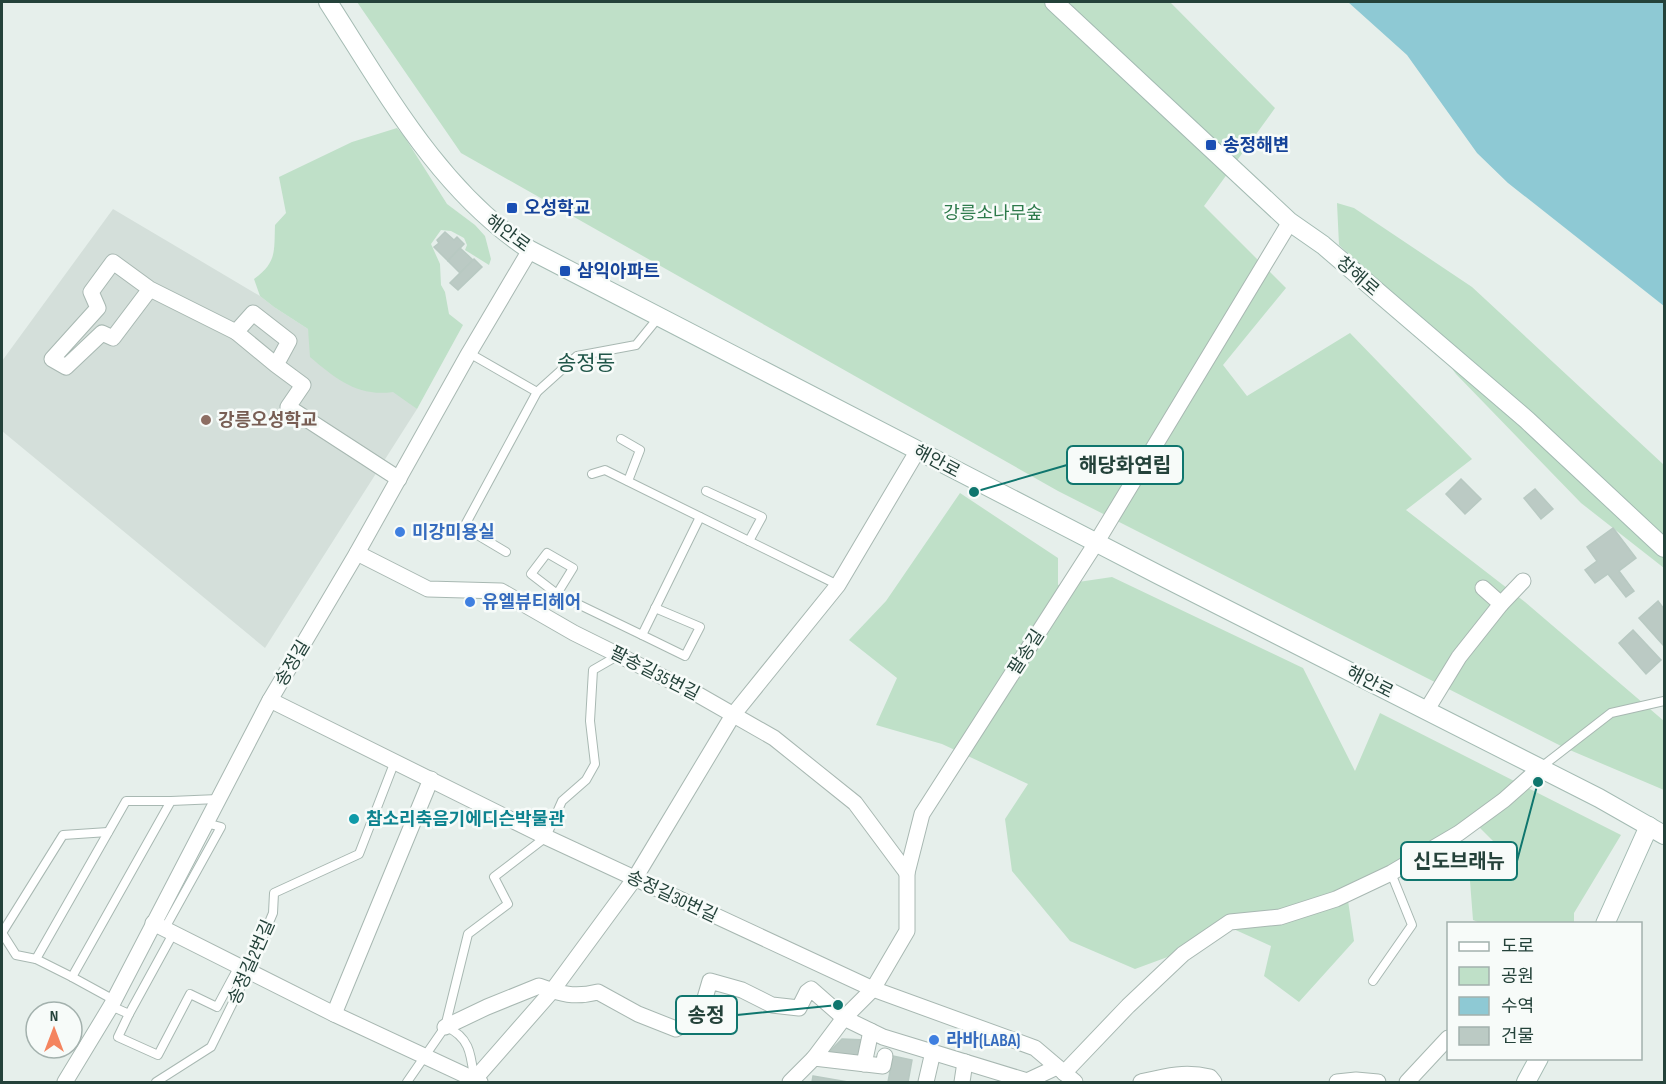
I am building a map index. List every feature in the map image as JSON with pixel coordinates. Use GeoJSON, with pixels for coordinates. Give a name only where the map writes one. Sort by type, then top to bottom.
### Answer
{"type":"FeatureCollection","features":[{"type":"Feature","properties":{"kind":"street","name":"해안로"},"geometry":{"type":"LineString","coordinates":[[328,2],[432,159],[484,216],[530,250],[1096,543],[1540,768],[1657,831]]}},
{"type":"Feature","properties":{"kind":"street","name":"창해로"},"geometry":{"type":"LineString","coordinates":[[1054,2],[1290,222],[1323,245],[1527,420],[1665,548]]}},
{"type":"Feature","properties":{"kind":"street","name":"팔송길"},"geometry":{"type":"LineString","coordinates":[[790,1083],[814,1058],[844,1018],[873,989],[907,931],[907,873],[922,814],[1096,543],[1290,222]]}},
{"type":"Feature","properties":{"kind":"street","name":"송정길"},"geometry":{"type":"LineString","coordinates":[[65,1083],[112,1003],[164,928],[206,823],[270,700],[530,250]]}},
{"type":"Feature","properties":{"kind":"street"},"geometry":{"type":"LineString","coordinates":[[150,289],[113,338],[102,333],[66,368],[52,359],[98,308],[91,292],[113,262],[150,289],[236,333],[303,385],[288,407],[399,479]]}},
{"type":"Feature","properties":{"kind":"street"},"geometry":{"type":"LineString","coordinates":[[236,333],[253,313],[289,341],[276,365]]}},
{"type":"Feature","properties":{"kind":"street"},"geometry":{"type":"LineString","coordinates":[[164,928],[334,1014],[477,1081],[552,991],[635,878],[733,715],[838,585],[918,450]]}},
{"type":"Feature","properties":{"kind":"street","name":"팔송길35번길"},"geometry":{"type":"LineString","coordinates":[[357,553],[428,589],[501,591],[574,633],[774,738],[855,803],[907,873]]}},
{"type":"Feature","properties":{"kind":"street"},"geometry":{"type":"LineString","coordinates":[[1426,711],[1459,657],[1501,604],[1523,581]]}},
{"type":"Feature","properties":{"kind":"street"},"geometry":{"type":"LineString","coordinates":[[1483,588],[1501,604]]}},
{"type":"Feature","properties":{"kind":"street","name":"송정길30번길"},"geometry":{"type":"LineString","coordinates":[[270,700],[546,837],[873,989],[1035,1048],[1068,1077]]}},
{"type":"Feature","properties":{"kind":"street"},"geometry":{"type":"LineString","coordinates":[[445,1027],[539,986],[561,994],[582,996],[598,992],[638,1014],[676,1029],[700,1015],[710,981],[742,990],[772,1005],[798,1008],[807,992],[812,989],[844,1018],[883,1037],[965,1062],[997,1077],[1027,1081],[1068,1077],[1128,1006],[1183,954],[1230,922],[1280,917],[1336,899],[1390,873],[1459,833],[1504,800],[1540,768]]}},
{"type":"Feature","properties":{"kind":"street"},"geometry":{"type":"LineString","coordinates":[[334,1014],[431,779]]}},
{"type":"Feature","properties":{"kind":"street"},"geometry":{"type":"LineString","coordinates":[[1606,922],[1657,831]]}},
{"type":"Feature","properties":{"kind":"street"},"geometry":{"type":"LineString","coordinates":[[864,1064],[871,1031]]}},
{"type":"Feature","properties":{"kind":"street"},"geometry":{"type":"LineString","coordinates":[[1407,1083],[1447,1040]]}},
{"type":"Feature","properties":{"kind":"street"},"geometry":{"type":"LineString","coordinates":[[926,1083],[933,1052]]}},
{"type":"Feature","properties":{"kind":"street"},"geometry":{"type":"LineString","coordinates":[[814,1058],[883,1066],[885,1056]]}},
{"type":"Feature","properties":{"kind":"street"},"geometry":{"type":"LineString","coordinates":[[1526,1083],[1538,1060]]}},
{"type":"Feature","properties":{"kind":"street"},"geometry":{"type":"LineString","coordinates":[[962,1083],[965,1062]]}},
{"type":"Feature","properties":{"kind":"street"},"geometry":{"type":"LineString","coordinates":[[1141,1083],[1176,1074],[1210,1077],[1214,1083]]}},
{"type":"Feature","properties":{"kind":"street"},"geometry":{"type":"LineString","coordinates":[[1337,1083],[1356,1080],[1373,1080],[1378,1083]]}},
{"type":"Feature","properties":{"kind":"lane"},"geometry":{"type":"LineString","coordinates":[[506,552],[464,527],[537,392],[577,356],[636,345],[658,318]]}},
{"type":"Feature","properties":{"kind":"lane"},"geometry":{"type":"LineString","coordinates":[[469,352],[537,392]]}},
{"type":"Feature","properties":{"kind":"lane"},"geometry":{"type":"LineString","coordinates":[[621,439],[640,450],[628,482]]}},
{"type":"Feature","properties":{"kind":"lane"},"geometry":{"type":"LineString","coordinates":[[592,474],[605,470],[838,585]]}},
{"type":"Feature","properties":{"kind":"lane"},"geometry":{"type":"LineString","coordinates":[[706,491],[762,517],[749,542]]}},
{"type":"Feature","properties":{"kind":"lane"},"geometry":{"type":"LineString","coordinates":[[642,635],[700,517]]}},
{"type":"Feature","properties":{"kind":"lane"},"geometry":{"type":"LineString","coordinates":[[557,594],[573,568],[547,553],[531,574],[557,594],[685,656],[700,627],[655,608]]}},
{"type":"Feature","properties":{"kind":"lane"},"geometry":{"type":"LineString","coordinates":[[407,1083],[445,1027],[468,934],[508,904],[494,876],[546,837],[562,801],[586,780],[595,764],[590,721],[593,670],[619,655]]}},
{"type":"Feature","properties":{"kind":"lane"},"geometry":{"type":"LineString","coordinates":[[1540,768],[1611,713],[1665,701]]}},
{"type":"Feature","properties":{"kind":"lane","name":"송정길2번길"},"geometry":{"type":"LineString","coordinates":[[156,1083],[211,1047],[244,968],[273,913],[274,892],[359,854],[395,761]]}},
{"type":"Feature","properties":{"kind":"lane"},"geometry":{"type":"LineString","coordinates":[[36,959],[126,801],[219,799]]}},
{"type":"Feature","properties":{"kind":"lane"},"geometry":{"type":"LineString","coordinates":[[72,977],[171,801]]}},
{"type":"Feature","properties":{"kind":"lane"},"geometry":{"type":"LineString","coordinates":[[108,832],[63,835],[2,933],[16,955],[36,959],[72,977],[129,1014]]}},
{"type":"Feature","properties":{"kind":"lane"},"geometry":{"type":"LineString","coordinates":[[1373,981],[1412,925],[1390,873]]}},
{"type":"Feature","properties":{"kind":"lane"},"geometry":{"type":"LineString","coordinates":[[164,928],[118,1037],[159,1055],[190,994],[217,1007],[244,968]]}},
{"type":"Feature","properties":{"kind":"lane"},"geometry":{"type":"LineString","coordinates":[[445,1027],[457,1031],[471,1050],[477,1081]]}},
{"type":"Feature","properties":{"kind":"shaded area","name":"강릉오성학교"},"geometry":{"type":"Polygon","coordinates":[[[113,209],[260,296],[308,329],[310,339],[396,391],[417,409],[265,648],[2,431],[2,361],[113,209]]]}},
{"type":"Feature","properties":{"kind":"green space","name":"강릉소나무숲"},"geometry":{"type":"Polygon","coordinates":[[[357,2],[1170,2],[1275,108],[1204,206],[1286,288],[1223,365],[1247,396],[1350,333],[1472,459],[1406,510],[1525,602],[1664,721],[1664,790],[1565,748],[1058,491],[461,153],[357,2]]]}},
{"type":"Feature","properties":{"kind":"green space"},"geometry":{"type":"Polygon","coordinates":[[[397,128],[447,204],[475,225],[485,236],[491,259],[489,265],[465,250],[467,245],[464,238],[451,231],[441,230],[431,244],[440,264],[441,285],[445,292],[449,314],[463,325],[417,409],[393,392],[369,392],[348,385],[320,365],[310,357],[308,329],[260,296],[254,279],[267,267],[273,256],[275,225],[286,213],[279,177],[352,142],[397,128]]]}},
{"type":"Feature","properties":{"kind":"green space"},"geometry":{"type":"Polygon","coordinates":[[[1337,203],[1354,208],[1472,287],[1664,465],[1664,568],[1581,503],[1456,374],[1407,308],[1339,245],[1337,203]]]}},
{"type":"Feature","properties":{"kind":"green space"},"geometry":{"type":"Polygon","coordinates":[[[960,493],[1058,558],[1058,585],[1112,577],[1303,668],[1355,771],[1380,713],[1621,835],[1574,913],[1574,922],[1478,922],[1473,920],[1469,868],[1497,845],[1478,826],[1347,894],[1354,941],[1299,1002],[1264,976],[1271,946],[1229,927],[1192,948],[1135,969],[1070,941],[1012,871],[1005,819],[1028,784],[942,744],[876,725],[897,678],[849,640],[886,601],[960,493]]]}},
{"type":"Feature","properties":{"kind":"water"},"geometry":{"type":"Polygon","coordinates":[[[1348,2],[1664,2],[1664,306],[1508,183],[1477,153],[1407,55],[1348,2]]]}},
{"type":"Feature","properties":{"kind":"building"},"geometry":{"type":"Polygon","coordinates":[[[445,232],[454,240],[457,237],[464,244],[448,261],[434,247],[445,232]]]}},
{"type":"Feature","properties":{"kind":"building"},"geometry":{"type":"Polygon","coordinates":[[[460,248],[473,260],[460,273],[448,261],[460,248]]]}},
{"type":"Feature","properties":{"kind":"building"},"geometry":{"type":"Polygon","coordinates":[[[474,259],[482,267],[458,290],[450,283],[474,259]]]}},
{"type":"Feature","properties":{"kind":"building"},"geometry":{"type":"Polygon","coordinates":[[[1461,479],[1481,499],[1465,514],[1446,494],[1461,479]]]}},
{"type":"Feature","properties":{"kind":"building"},"geometry":{"type":"Polygon","coordinates":[[[1535,489],[1553,509],[1541,519],[1524,498],[1535,489]]]}},
{"type":"Feature","properties":{"kind":"building"},"geometry":{"type":"Polygon","coordinates":[[[1613,528],[1636,558],[1619,571],[1634,591],[1626,597],[1608,574],[1595,583],[1585,570],[1597,561],[1587,547],[1613,528]]]}},
{"type":"Feature","properties":{"kind":"building"},"geometry":{"type":"Polygon","coordinates":[[[1658,601],[1664,609],[1664,646],[1639,618],[1658,601]]]}},
{"type":"Feature","properties":{"kind":"building"},"geometry":{"type":"Polygon","coordinates":[[[1633,630],[1661,660],[1646,674],[1619,643],[1633,630]]]}},
{"type":"Feature","properties":{"kind":"building"},"geometry":{"type":"Polygon","coordinates":[[[842,1039],[866,1040],[862,1056],[828,1053],[842,1039]]]}},
{"type":"Feature","properties":{"kind":"building"},"geometry":{"type":"Polygon","coordinates":[[[893,1056],[912,1060],[908,1082],[888,1082],[893,1056]]]}},
{"type":"Feature","properties":{"kind":"building"},"geometry":{"type":"Polygon","coordinates":[[[813,1076],[848,1082],[812,1082],[813,1076]]]}},
{"type":"Feature","properties":{"kind":"place","name":"송정해변"},"geometry":{"type":"Point","coordinates":[1211,145]}},
{"type":"Feature","properties":{"kind":"place","name":"오성학교"},"geometry":{"type":"Point","coordinates":[512,208]}},
{"type":"Feature","properties":{"kind":"place","name":"삼익아파트"},"geometry":{"type":"Point","coordinates":[565,271]}},
{"type":"Feature","properties":{"kind":"place","name":"강릉오성학교"},"geometry":{"type":"Point","coordinates":[206,420]}},
{"type":"Feature","properties":{"kind":"place","name":"해당화연립"},"geometry":{"type":"Point","coordinates":[974,492]}},
{"type":"Feature","properties":{"kind":"place","name":"미강미용실"},"geometry":{"type":"Point","coordinates":[400,532]}},
{"type":"Feature","properties":{"kind":"place","name":"유엘뷰티헤어"},"geometry":{"type":"Point","coordinates":[470,602]}},
{"type":"Feature","properties":{"kind":"place","name":"신도브래뉴"},"geometry":{"type":"Point","coordinates":[1538,782]}},
{"type":"Feature","properties":{"kind":"place","name":"참소리축음기에디슨박물관"},"geometry":{"type":"Point","coordinates":[354,819]}},
{"type":"Feature","properties":{"kind":"place","name":"송정"},"geometry":{"type":"Point","coordinates":[838,1005]}},
{"type":"Feature","properties":{"kind":"place","name":"라바(LABA)"},"geometry":{"type":"Point","coordinates":[934,1040]}},
{"type":"Feature","properties":{"kind":"district","name":"송정동"},"geometry":{"type":"Point","coordinates":[586,363]}}]}
